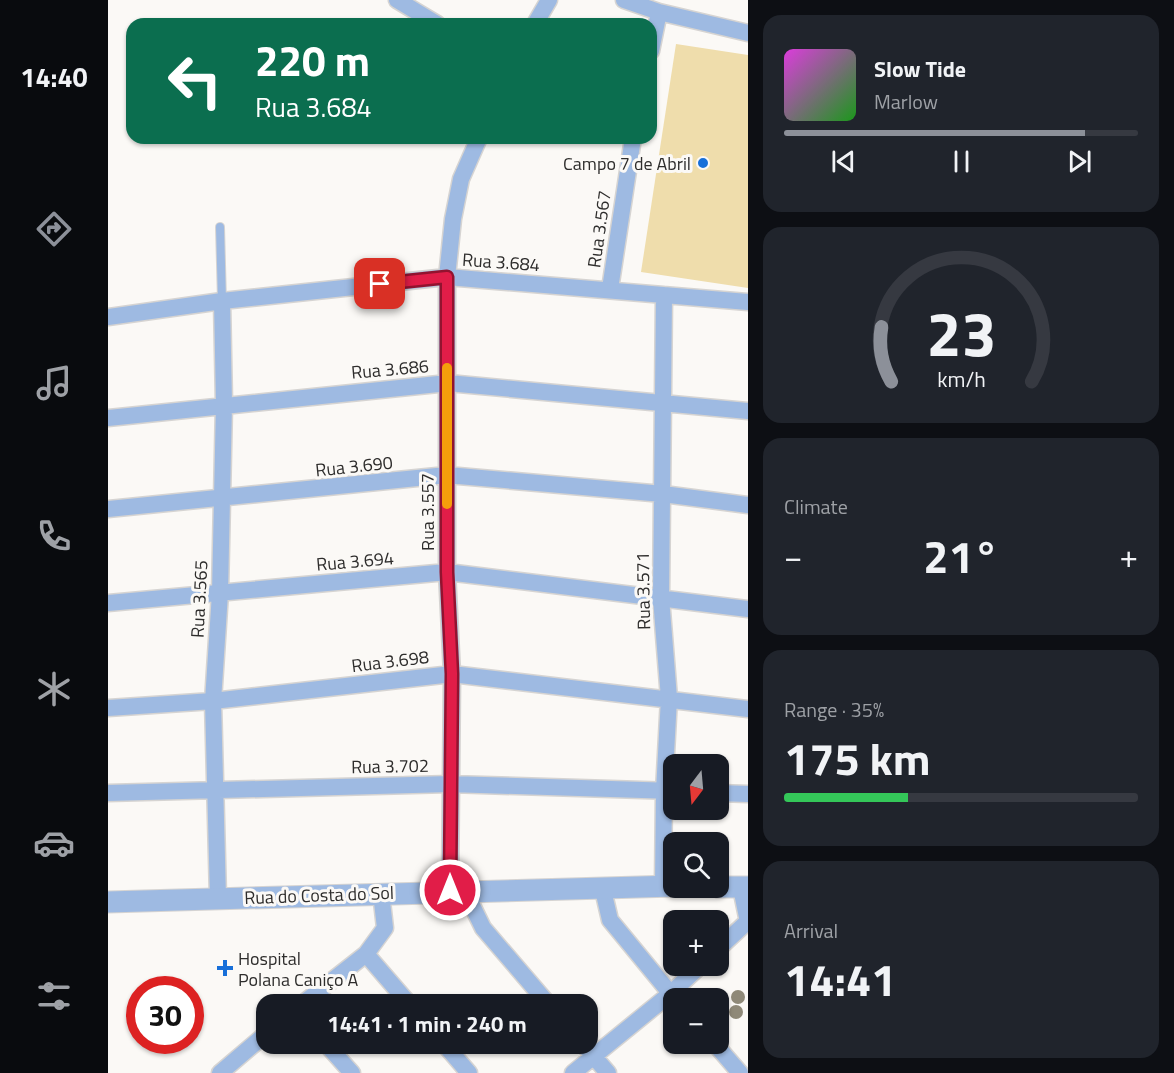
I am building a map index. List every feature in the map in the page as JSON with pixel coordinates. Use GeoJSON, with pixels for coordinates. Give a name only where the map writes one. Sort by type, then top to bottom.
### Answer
{"type":"FeatureCollection","features":[{"type":"Feature","properties":{"kind":"street"},"geometry":{"type":"LineString","coordinates":[[398,0],[427,18]]}},
{"type":"Feature","properties":{"kind":"street"},"geometry":{"type":"LineString","coordinates":[[538,18],[549,0]]}},
{"type":"Feature","properties":{"kind":"street"},"geometry":{"type":"LineString","coordinates":[[624,0],[659,12],[748,33]]}},
{"type":"Feature","properties":{"kind":"street"},"geometry":{"type":"LineString","coordinates":[[657,22],[659,12]]}},
{"type":"Feature","properties":{"kind":"street","name":"Rua 3.557"},"geometry":{"type":"LineString","coordinates":[[458,891],[450,784],[452,674],[447,572],[447,277],[453,219],[461,178],[476,144]]}},
{"type":"Feature","properties":{"kind":"street","name":"Rua 3.567"},"geometry":{"type":"LineString","coordinates":[[610,289],[632,144]]}},
{"type":"Feature","properties":{"kind":"street","name":"Rua 3.684"},"geometry":{"type":"LineString","coordinates":[[108,317],[222,301],[447,277],[748,302]]}},
{"type":"Feature","properties":{"kind":"street","name":"Rua 3.571"},"geometry":{"type":"LineString","coordinates":[[664,295],[661,598],[669,698],[669,754]]}},
{"type":"Feature","properties":{"kind":"street","name":"Rua 3.565"},"geometry":{"type":"LineString","coordinates":[[218,898],[213,701],[220,593],[224,404],[222,301]]}},
{"type":"Feature","properties":{"kind":"street","name":"Rua 3.686"},"geometry":{"type":"LineString","coordinates":[[108,418],[224,404],[448,383],[748,411]]}},
{"type":"Feature","properties":{"kind":"street","name":"Rua 3.690"},"geometry":{"type":"LineString","coordinates":[[108,509],[447,475],[663,494],[748,505]]}},
{"type":"Feature","properties":{"kind":"street","name":"Rua 3.694"},"geometry":{"type":"LineString","coordinates":[[108,603],[447,572],[748,609]]}},
{"type":"Feature","properties":{"kind":"street","name":"Rua 3.698"},"geometry":{"type":"LineString","coordinates":[[108,708],[213,701],[452,674],[748,709]]}},
{"type":"Feature","properties":{"kind":"street","name":"Rua 3.702"},"geometry":{"type":"LineString","coordinates":[[108,793],[450,784],[663,791]]}},
{"type":"Feature","properties":{"kind":"street"},"geometry":{"type":"LineString","coordinates":[[729,793],[748,794]]}},
{"type":"Feature","properties":{"kind":"street","name":"Rua do Costa do Sol"},"geometry":{"type":"LineString","coordinates":[[108,902],[458,891],[603,890],[663,886]]}},
{"type":"Feature","properties":{"kind":"street"},"geometry":{"type":"LineString","coordinates":[[729,887],[745,888],[748,922],[729,939]]}},
{"type":"Feature","properties":{"kind":"street"},"geometry":{"type":"LineString","coordinates":[[603,890],[610,920],[665,988]]}},
{"type":"Feature","properties":{"kind":"street"},"geometry":{"type":"LineString","coordinates":[[458,891],[483,928],[540,994]]}},
{"type":"Feature","properties":{"kind":"street"},"geometry":{"type":"LineString","coordinates":[[315,994],[366,954],[385,928],[381,893]]}},
{"type":"Feature","properties":{"kind":"street"},"geometry":{"type":"LineString","coordinates":[[366,954],[401,994]]}},
{"type":"Feature","properties":{"kind":"street"},"geometry":{"type":"LineString","coordinates":[[680,988],[691,976]]}},
{"type":"Feature","properties":{"kind":"street"},"geometry":{"type":"LineString","coordinates":[[573,1073],[663,1004]]}},
{"type":"Feature","properties":{"kind":"street"},"geometry":{"type":"LineString","coordinates":[[220,1073],[256,1043]]}},
{"type":"Feature","properties":{"kind":"street"},"geometry":{"type":"LineString","coordinates":[[335,1054],[352,1073]]}},
{"type":"Feature","properties":{"kind":"street"},"geometry":{"type":"LineString","coordinates":[[453,1054],[469,1073]]}},
{"type":"Feature","properties":{"kind":"street"},"geometry":{"type":"LineString","coordinates":[[591,1054],[608,1073]]}},
{"type":"Feature","properties":{"kind":"street"},"geometry":{"type":"LineString","coordinates":[[724,1054],[740,1073]]}},
{"type":"Feature","properties":{"kind":"lane"},"geometry":{"type":"LineString","coordinates":[[220,227],[222,301]]}},
{"type":"Feature","properties":{"kind":"shaded area","name":"Campo 7 de Abril"},"geometry":{"type":"Polygon","coordinates":[[[676,44],[748,55],[748,288],[641,272],[676,44]]]}},
{"type":"Feature","properties":{"kind":"slow traffic"},"geometry":{"type":"LineString","coordinates":[[447,368],[447,504]]}},
{"type":"Feature","properties":{"kind":"place","name":"Campo 7 de Abril"},"geometry":{"type":"Point","coordinates":[703,163]}},
{"type":"Feature","properties":{"kind":"place","name":"Hospital Polana Caniço A"},"geometry":{"type":"Point","coordinates":[225,968]}},
{"type":"Feature","properties":{"kind":"route"},"geometry":{"type":"LineString","coordinates":[[380,284],[447,277],[447,572],[452,674],[450,890]]}}]}
